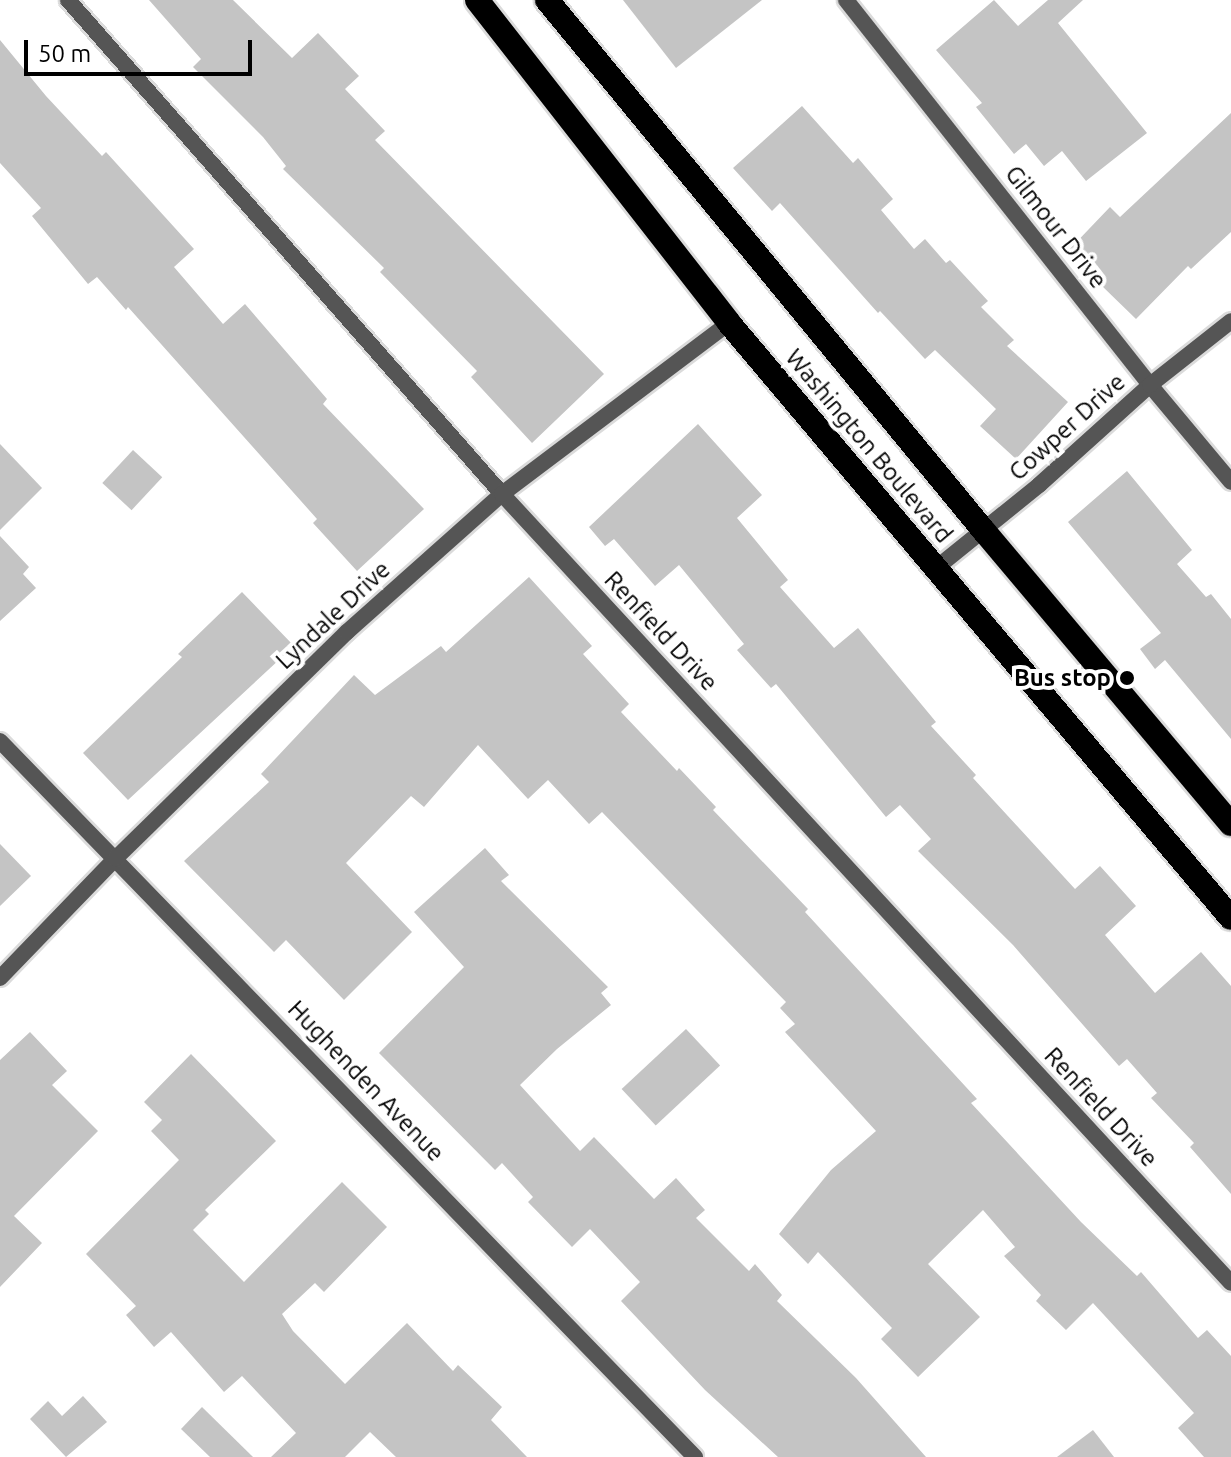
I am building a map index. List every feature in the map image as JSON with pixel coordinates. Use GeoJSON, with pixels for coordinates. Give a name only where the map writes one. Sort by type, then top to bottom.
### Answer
{"type":"FeatureCollection","features":[{"type":"Feature","properties":{"kind":"highway","name":"Washington Boulevard"},"geometry":{"type":"LineString","coordinates":[[477,0],[729,323],[1231,918]]}},
{"type":"Feature","properties":{"kind":"highway","name":"Washington Boulevard"},"geometry":{"type":"LineString","coordinates":[[547,0],[984,531],[1231,824]]}},
{"type":"Feature","properties":{"kind":"street","name":"Renfield Drive"},"geometry":{"type":"LineString","coordinates":[[68,0],[502,494],[1231,1283]]}},
{"type":"Feature","properties":{"kind":"street","name":"Gilmour Drive"},"geometry":{"type":"LineString","coordinates":[[846,0],[1150,385],[1231,482]]}},
{"type":"Feature","properties":{"kind":"street","name":"Cowper Drive"},"geometry":{"type":"LineString","coordinates":[[935,569],[984,531],[1150,385],[1231,321]]}},
{"type":"Feature","properties":{"kind":"street","name":"Lyndale Drive"},"geometry":{"type":"LineString","coordinates":[[0,978],[116,858],[347,632],[502,494],[729,323]]}},
{"type":"Feature","properties":{"kind":"street","name":"Hughenden Avenue"},"geometry":{"type":"LineString","coordinates":[[0,741],[695,1457]]}},
{"type":"Feature","properties":{"kind":"building"},"geometry":{"type":"Polygon","coordinates":[[[149,0],[233,0],[292,58],[318,33],[359,76],[345,89],[385,131],[375,140],[604,374],[532,443],[471,377],[477,371],[380,272],[384,268],[283,169],[286,166],[263,137],[193,67],[201,59],[149,0]]]}},
{"type":"Feature","properties":{"kind":"building"},"geometry":{"type":"Polygon","coordinates":[[[623,0],[762,0],[676,68],[623,0]]]}},
{"type":"Feature","properties":{"kind":"building"},"geometry":{"type":"Polygon","coordinates":[[[994,0],[1018,26],[1048,0],[1083,0],[1058,23],[1147,133],[1086,181],[1062,151],[1044,166],[1026,144],[1014,154],[976,107],[982,103],[936,50],[994,0]]]}},
{"type":"Feature","properties":{"kind":"building"},"geometry":{"type":"Polygon","coordinates":[[[0,40],[46,96],[102,156],[106,152],[194,249],[174,267],[223,324],[245,304],[327,399],[323,404],[424,509],[357,571],[313,523],[317,519],[128,307],[126,310],[97,277],[88,284],[32,216],[41,208],[0,163],[0,40]]]}},
{"type":"Feature","properties":{"kind":"building"},"geometry":{"type":"Polygon","coordinates":[[[802,106],[853,163],[858,158],[893,199],[881,210],[914,249],[925,239],[946,263],[950,260],[988,301],[981,307],[1014,340],[1007,346],[1068,402],[1016,459],[980,426],[996,409],[935,350],[925,359],[880,311],[878,313],[780,203],[772,211],[733,168],[802,106]]]}},
{"type":"Feature","properties":{"kind":"building"},"geometry":{"type":"Polygon","coordinates":[[[1231,113],[1231,232],[1191,269],[1188,266],[1136,319],[1067,252],[1110,207],[1120,217],[1231,113]]]}},
{"type":"Feature","properties":{"kind":"building"},"geometry":{"type":"Polygon","coordinates":[[[698,424],[762,495],[737,518],[788,580],[780,587],[834,648],[858,628],[936,722],[931,726],[976,775],[973,778],[1075,889],[1100,866],[1136,906],[1105,935],[1155,993],[1201,952],[1231,986],[1231,1194],[1190,1147],[1194,1143],[1151,1098],[1157,1093],[1127,1059],[1119,1066],[1013,945],[918,851],[931,839],[900,805],[886,817],[776,684],[771,688],[737,650],[744,644],[679,565],[655,586],[614,539],[605,546],[589,527],[698,424]]]}},
{"type":"Feature","properties":{"kind":"building"},"geometry":{"type":"Polygon","coordinates":[[[0,444],[42,488],[0,530],[0,444]]]}},
{"type":"Feature","properties":{"kind":"building"},"geometry":{"type":"Polygon","coordinates":[[[133,450],[162,477],[132,510],[102,483],[133,450]]]}},
{"type":"Feature","properties":{"kind":"building"},"geometry":{"type":"Polygon","coordinates":[[[1127,471],[1192,550],[1177,564],[1206,597],[1211,594],[1231,619],[1231,739],[1165,660],[1155,669],[1140,649],[1161,633],[1068,522],[1127,471]]]}},
{"type":"Feature","properties":{"kind":"building"},"geometry":{"type":"Polygon","coordinates":[[[0,536],[29,567],[23,574],[36,588],[0,621],[0,536]]]}},
{"type":"Feature","properties":{"kind":"building"},"geometry":{"type":"Polygon","coordinates":[[[529,577],[592,646],[583,654],[629,704],[621,712],[677,771],[679,768],[716,807],[713,810],[808,909],[805,912],[977,1099],[971,1103],[1081,1222],[1137,1276],[1141,1272],[1198,1338],[1207,1330],[1231,1356],[1231,1457],[1204,1457],[1178,1428],[1194,1413],[1093,1303],[1066,1330],[1036,1301],[1041,1295],[1004,1256],[1015,1247],[983,1210],[928,1264],[980,1317],[918,1377],[881,1339],[892,1328],[818,1252],[808,1264],[779,1234],[831,1170],[876,1131],[785,1032],[795,1024],[780,1008],[786,1002],[602,812],[589,824],[548,780],[528,799],[478,745],[424,807],[411,796],[346,863],[412,932],[344,1000],[286,940],[274,952],[184,861],[269,782],[261,774],[354,675],[375,695],[441,646],[446,652],[529,577]]]}},
{"type":"Feature","properties":{"kind":"building"},"geometry":{"type":"Polygon","coordinates":[[[242,592],[294,646],[128,800],[83,753],[182,657],[178,654],[242,592]]]}},
{"type":"Feature","properties":{"kind":"building"},"geometry":{"type":"Polygon","coordinates":[[[0,844],[31,876],[0,906],[0,844]]]}},
{"type":"Feature","properties":{"kind":"building"},"geometry":{"type":"Polygon","coordinates":[[[485,848],[509,875],[501,881],[608,987],[601,993],[611,1005],[557,1049],[520,1085],[580,1151],[594,1137],[654,1199],[676,1178],[705,1210],[696,1218],[749,1271],[755,1264],[782,1295],[777,1301],[856,1378],[926,1457],[778,1457],[705,1390],[621,1301],[640,1282],[590,1229],[572,1247],[528,1202],[533,1197],[502,1163],[495,1170],[379,1053],[464,967],[414,912],[485,848]]]}},
{"type":"Feature","properties":{"kind":"building"},"geometry":{"type":"Polygon","coordinates":[[[686,1029],[720,1066],[656,1126],[622,1089],[686,1029]]]}},
{"type":"Feature","properties":{"kind":"building"},"geometry":{"type":"Polygon","coordinates":[[[30,1032],[67,1071],[52,1085],[98,1131],[14,1216],[42,1243],[0,1287],[0,1060],[30,1032]]]}},
{"type":"Feature","properties":{"kind":"building"},"geometry":{"type":"Polygon","coordinates":[[[191,1054],[276,1141],[205,1210],[209,1214],[193,1230],[244,1282],[342,1182],[387,1227],[324,1292],[315,1283],[282,1314],[293,1331],[345,1384],[407,1323],[453,1371],[458,1365],[502,1407],[491,1420],[527,1457],[396,1457],[370,1432],[345,1457],[271,1457],[296,1433],[242,1376],[224,1392],[171,1332],[154,1347],[126,1315],[136,1306],[86,1254],[179,1160],[151,1131],[162,1120],[144,1102],[191,1054]]]}},
{"type":"Feature","properties":{"kind":"building"},"geometry":{"type":"Polygon","coordinates":[[[83,1396],[107,1422],[66,1457],[30,1419],[48,1401],[62,1416],[83,1396]]]}},
{"type":"Feature","properties":{"kind":"building"},"geometry":{"type":"Polygon","coordinates":[[[202,1407],[253,1457],[210,1457],[181,1429],[202,1407]]]}},
{"type":"Feature","properties":{"kind":"building"},"geometry":{"type":"Polygon","coordinates":[[[1093,1430],[1114,1457],[1057,1457],[1093,1430]]]}},
{"type":"Feature","properties":{"kind":"place","name":"Bus stop"},"geometry":{"type":"Point","coordinates":[1127,678]}}]}
